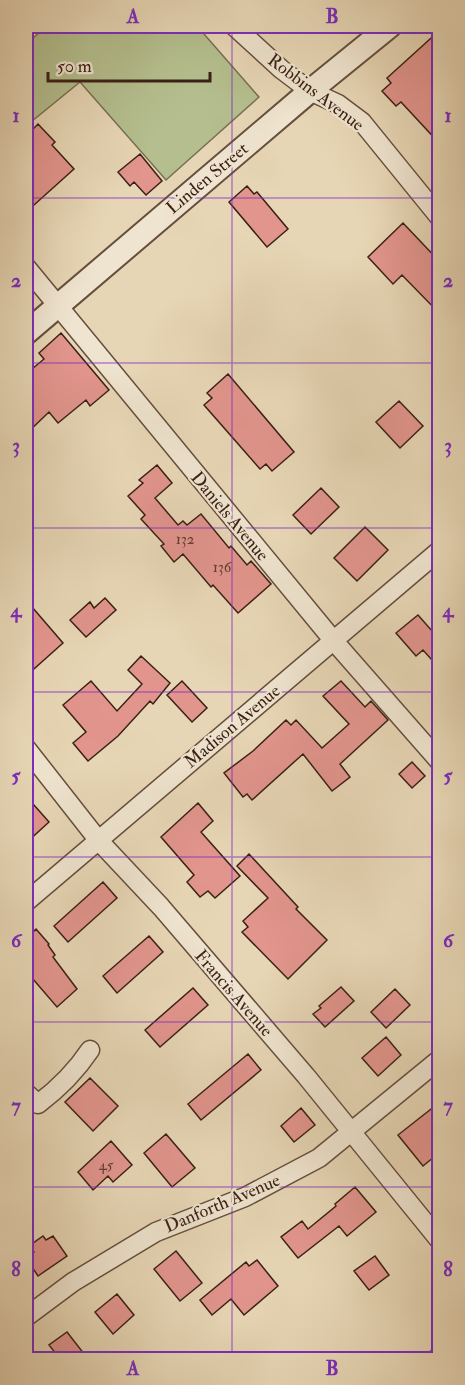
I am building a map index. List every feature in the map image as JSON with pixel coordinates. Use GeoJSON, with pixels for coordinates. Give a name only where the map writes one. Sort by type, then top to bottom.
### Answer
{"type":"FeatureCollection","features":[{"type":"Feature","properties":{"kind":"street","name":"Robbins Avenue"},"geometry":{"type":"LineString","coordinates":[[234,26],[281,69],[310,91],[338,104],[362,122],[440,218]]}},
{"type":"Feature","properties":{"kind":"street","name":"Linden Street"},"geometry":{"type":"LineString","coordinates":[[26,333],[310,91],[390,26]]}},
{"type":"Feature","properties":{"kind":"street","name":"Daniels Avenue"},"geometry":{"type":"LineString","coordinates":[[26,267],[333,640],[440,762]]}},
{"type":"Feature","properties":{"kind":"street","name":"Madison Avenue"},"geometry":{"type":"LineString","coordinates":[[26,902],[440,550]]}},
{"type":"Feature","properties":{"kind":"street","name":"Francis Avenue"},"geometry":{"type":"LineString","coordinates":[[26,748],[99,841],[160,907],[306,1076],[440,1241]]}},
{"type":"Feature","properties":{"kind":"street"},"geometry":{"type":"LineString","coordinates":[[26,1093],[38,1104],[80,1065],[90,1050]]}},
{"type":"Feature","properties":{"kind":"street","name":"Danforth Avenue"},"geometry":{"type":"LineString","coordinates":[[26,1317],[73,1282],[156,1232],[245,1197],[319,1158],[440,1059]]}},
{"type":"Feature","properties":{"kind":"street"},"geometry":{"type":"LineString","coordinates":[[435,1359],[440,1356]]}},
{"type":"Feature","properties":{"kind":"green space"},"geometry":{"type":"Polygon","coordinates":[[[47,26],[197,26],[259,97],[166,180],[80,82],[26,126],[26,44],[47,26]]]}},
{"type":"Feature","properties":{"kind":"building"},"geometry":{"type":"Polygon","coordinates":[[[440,30],[440,144],[401,102],[396,106],[382,91],[391,83],[387,78],[440,30]]]}},
{"type":"Feature","properties":{"kind":"building"},"geometry":{"type":"Polygon","coordinates":[[[38,124],[55,142],[52,145],[74,169],[34,205],[26,196],[26,136],[38,124]]]}},
{"type":"Feature","properties":{"kind":"building"},"geometry":{"type":"Polygon","coordinates":[[[140,154],[162,181],[146,195],[134,182],[130,186],[118,172],[140,154]]]}},
{"type":"Feature","properties":{"kind":"building"},"geometry":{"type":"Polygon","coordinates":[[[247,186],[254,194],[257,192],[288,229],[267,247],[229,202],[247,186]]]}},
{"type":"Feature","properties":{"kind":"building"},"geometry":{"type":"Polygon","coordinates":[[[403,223],[440,262],[440,314],[402,275],[393,284],[368,257],[403,223]]]}},
{"type":"Feature","properties":{"kind":"building"},"geometry":{"type":"Polygon","coordinates":[[[61,333],[109,390],[90,406],[86,400],[58,423],[49,412],[26,434],[26,374],[44,359],[39,353],[61,333]]]}},
{"type":"Feature","properties":{"kind":"building"},"geometry":{"type":"Polygon","coordinates":[[[228,374],[294,452],[272,471],[266,464],[260,469],[204,405],[212,398],[207,393],[228,374]]]}},
{"type":"Feature","properties":{"kind":"building"},"geometry":{"type":"Polygon","coordinates":[[[399,401],[423,426],[400,448],[376,422],[399,401]]]}},
{"type":"Feature","properties":{"kind":"building"},"geometry":{"type":"Polygon","coordinates":[[[157,465],[172,483],[155,498],[178,525],[183,521],[187,525],[201,514],[229,548],[231,546],[247,565],[251,561],[271,584],[238,613],[213,585],[211,587],[183,554],[174,562],[161,546],[164,544],[141,519],[145,515],[128,496],[143,483],[139,480],[157,465]]]}},
{"type":"Feature","properties":{"kind":"building"},"geometry":{"type":"Polygon","coordinates":[[[321,488],[339,507],[311,534],[293,515],[321,488]]]}},
{"type":"Feature","properties":{"kind":"building"},"geometry":{"type":"Polygon","coordinates":[[[365,527],[388,550],[357,581],[334,558],[365,527]]]}},
{"type":"Feature","properties":{"kind":"building"},"geometry":{"type":"Polygon","coordinates":[[[105,598],[116,610],[86,637],[70,620],[90,602],[94,608],[105,598]]]}},
{"type":"Feature","properties":{"kind":"building"},"geometry":{"type":"Polygon","coordinates":[[[26,600],[63,643],[26,676],[26,600]]]}},
{"type":"Feature","properties":{"kind":"building"},"geometry":{"type":"Polygon","coordinates":[[[418,615],[440,640],[440,669],[423,650],[416,656],[396,633],[418,615]]]}},
{"type":"Feature","properties":{"kind":"building"},"geometry":{"type":"Polygon","coordinates":[[[141,656],[170,683],[153,704],[150,701],[118,736],[88,761],[73,743],[86,732],[63,705],[91,681],[117,711],[142,684],[128,670],[141,656]]]}},
{"type":"Feature","properties":{"kind":"building"},"geometry":{"type":"Polygon","coordinates":[[[182,681],[207,708],[192,722],[167,695],[182,681]]]}},
{"type":"Feature","properties":{"kind":"building"},"geometry":{"type":"Polygon","coordinates":[[[341,681],[365,707],[371,701],[388,720],[340,764],[350,777],[332,791],[303,754],[252,800],[247,794],[243,797],[224,773],[253,751],[286,720],[291,725],[296,720],[322,748],[349,724],[323,696],[341,681]]]}},
{"type":"Feature","properties":{"kind":"building"},"geometry":{"type":"Polygon","coordinates":[[[412,762],[425,776],[412,788],[399,774],[412,762]]]}},
{"type":"Feature","properties":{"kind":"building"},"geometry":{"type":"Polygon","coordinates":[[[26,796],[49,822],[26,843],[26,796]]]}},
{"type":"Feature","properties":{"kind":"building"},"geometry":{"type":"Polygon","coordinates":[[[198,803],[213,821],[201,832],[240,876],[215,898],[208,891],[200,897],[187,882],[194,875],[161,837],[198,803]]]}},
{"type":"Feature","properties":{"kind":"building"},"geometry":{"type":"Polygon","coordinates":[[[249,854],[298,907],[296,909],[327,940],[288,979],[242,932],[248,927],[243,921],[268,898],[237,866],[249,854]]]}},
{"type":"Feature","properties":{"kind":"building"},"geometry":{"type":"Polygon","coordinates":[[[103,882],[117,898],[68,942],[54,926],[103,882]]]}},
{"type":"Feature","properties":{"kind":"building"},"geometry":{"type":"Polygon","coordinates":[[[36,929],[49,944],[55,955],[53,957],[77,989],[57,1007],[26,971],[26,939],[36,929]]]}},
{"type":"Feature","properties":{"kind":"building"},"geometry":{"type":"Polygon","coordinates":[[[149,936],[163,952],[117,993],[103,976],[149,936]]]}},
{"type":"Feature","properties":{"kind":"building"},"geometry":{"type":"Polygon","coordinates":[[[341,987],[354,1001],[325,1027],[313,1014],[341,987]]]}},
{"type":"Feature","properties":{"kind":"building"},"geometry":{"type":"Polygon","coordinates":[[[193,988],[208,1005],[160,1047],[145,1030],[193,988]]]}},
{"type":"Feature","properties":{"kind":"building"},"geometry":{"type":"Polygon","coordinates":[[[395,989],[410,1005],[386,1028],[371,1012],[395,989]]]}},
{"type":"Feature","properties":{"kind":"building"},"geometry":{"type":"Polygon","coordinates":[[[386,1037],[401,1055],[378,1076],[362,1058],[386,1037]]]}},
{"type":"Feature","properties":{"kind":"building"},"geometry":{"type":"Polygon","coordinates":[[[248,1054],[261,1070],[201,1120],[188,1104],[248,1054]]]}},
{"type":"Feature","properties":{"kind":"building"},"geometry":{"type":"Polygon","coordinates":[[[90,1078],[118,1106],[93,1131],[65,1102],[90,1078]]]}},
{"type":"Feature","properties":{"kind":"building"},"geometry":{"type":"Polygon","coordinates":[[[440,1102],[440,1152],[423,1166],[398,1135],[440,1102]]]}},
{"type":"Feature","properties":{"kind":"building"},"geometry":{"type":"Polygon","coordinates":[[[301,1108],[315,1125],[294,1142],[281,1126],[301,1108]]]}},
{"type":"Feature","properties":{"kind":"building"},"geometry":{"type":"Polygon","coordinates":[[[166,1134],[195,1168],[172,1187],[144,1153],[166,1134]]]}},
{"type":"Feature","properties":{"kind":"building"},"geometry":{"type":"Polygon","coordinates":[[[111,1141],[132,1165],[113,1182],[108,1176],[93,1190],[78,1172],[111,1141]]]}},
{"type":"Feature","properties":{"kind":"building"},"geometry":{"type":"Polygon","coordinates":[[[355,1187],[376,1212],[347,1236],[339,1226],[298,1258],[281,1237],[302,1221],[308,1229],[355,1187]]]}},
{"type":"Feature","properties":{"kind":"building"},"geometry":{"type":"Polygon","coordinates":[[[43,1236],[46,1240],[53,1236],[67,1256],[38,1276],[26,1258],[34,1252],[29,1246],[43,1236]]]}},
{"type":"Feature","properties":{"kind":"building"},"geometry":{"type":"Polygon","coordinates":[[[176,1251],[202,1283],[180,1301],[154,1269],[176,1251]]]}},
{"type":"Feature","properties":{"kind":"building"},"geometry":{"type":"Polygon","coordinates":[[[375,1256],[389,1275],[369,1290],[354,1271],[375,1256]]]}},
{"type":"Feature","properties":{"kind":"building"},"geometry":{"type":"Polygon","coordinates":[[[257,1260],[278,1286],[244,1315],[231,1299],[212,1315],[200,1300],[246,1262],[249,1266],[257,1260]]]}},
{"type":"Feature","properties":{"kind":"building"},"geometry":{"type":"Polygon","coordinates":[[[117,1294],[134,1315],[113,1334],[95,1312],[117,1294]]]}},
{"type":"Feature","properties":{"kind":"building"},"geometry":{"type":"Polygon","coordinates":[[[67,1332],[88,1359],[60,1359],[49,1345],[67,1332]]]}}]}
